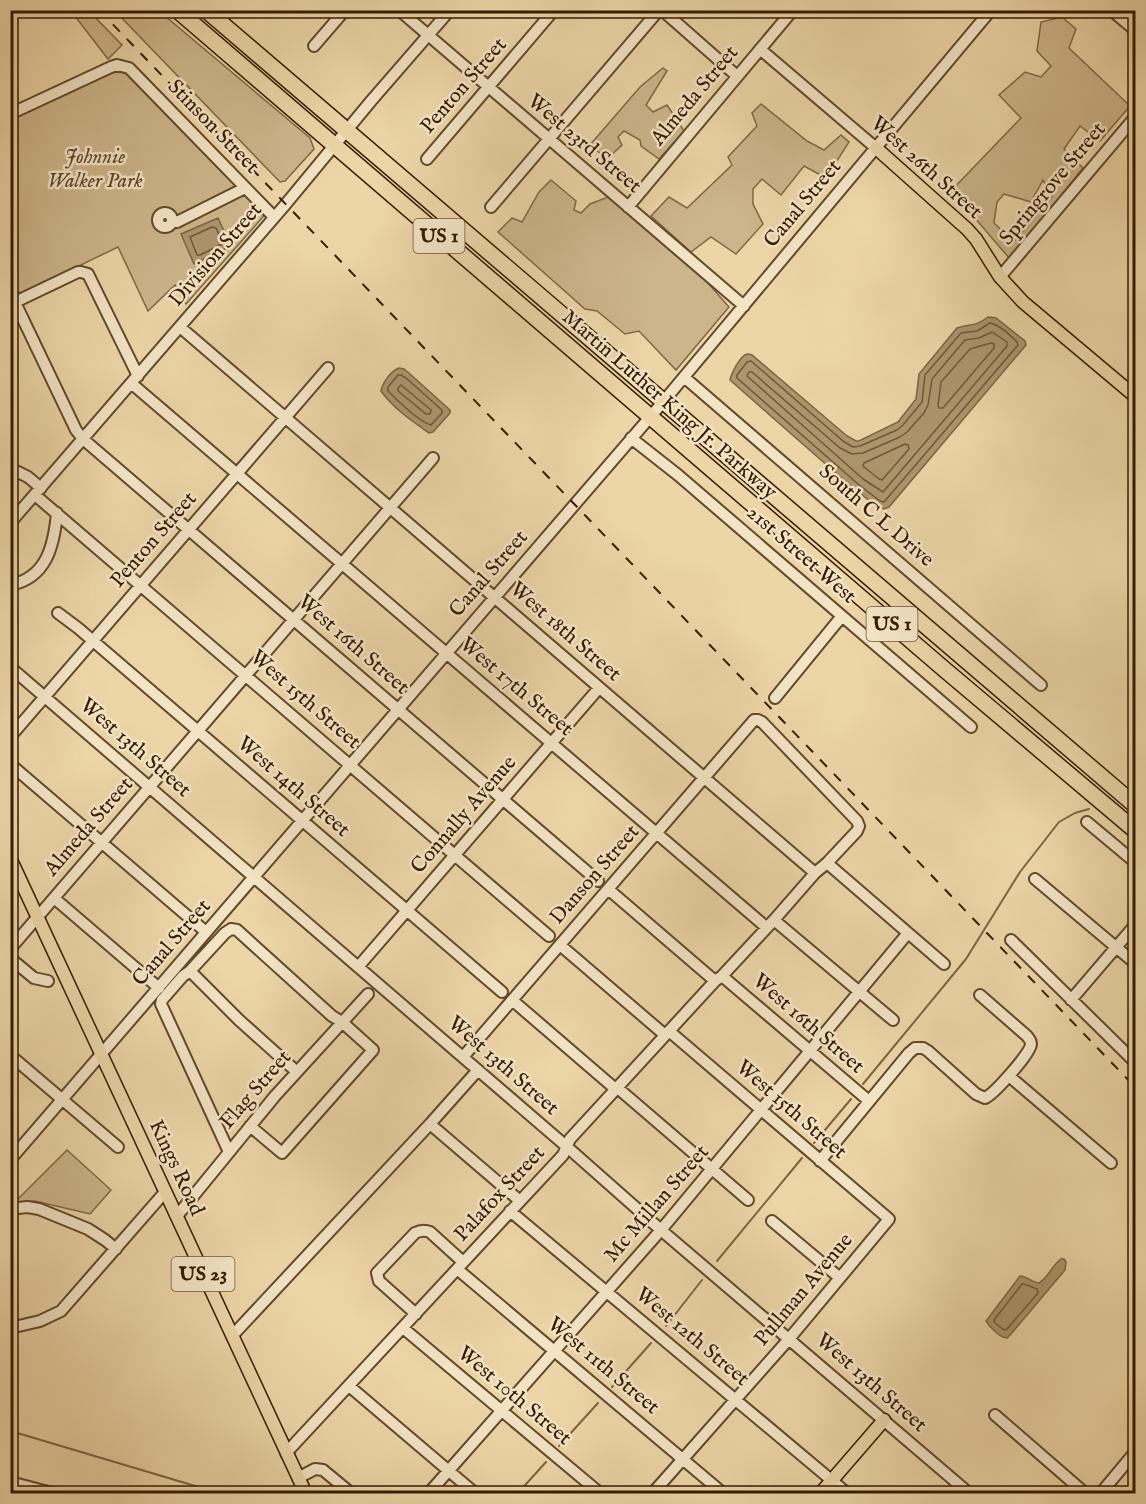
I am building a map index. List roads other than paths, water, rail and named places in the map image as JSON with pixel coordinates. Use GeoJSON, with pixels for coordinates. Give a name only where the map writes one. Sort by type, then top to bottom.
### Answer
{"type":"FeatureCollection","features":[{"type":"Feature","properties":{"kind":"highway","name":"Martin Luther King Jr. Parkway"},"geometry":{"type":"LineString","coordinates":[[177,10],[944,669],[1136,831]]}},
{"type":"Feature","properties":{"kind":"highway","name":"Martin Luther King Jr. Parkway"},"geometry":{"type":"LineString","coordinates":[[206,10],[1136,806]]}},
{"type":"Feature","properties":{"kind":"main road","name":"West 26th Street"},"geometry":{"type":"LineString","coordinates":[[876,148],[958,220],[976,239],[1000,277],[1023,302],[1136,397]]}},
{"type":"Feature","properties":{"kind":"main road","name":"Kings Road"},"geometry":{"type":"LineString","coordinates":[[10,858],[306,1494]]}},
{"type":"Feature","properties":{"kind":"main road"},"geometry":{"type":"LineString","coordinates":[[820,1494],[884,1420]]}},
{"type":"Feature","properties":{"kind":"street"},"geometry":{"type":"LineString","coordinates":[[314,46],[345,10]]}},
{"type":"Feature","properties":{"kind":"street","name":"West 23rd Street"},"geometry":{"type":"LineString","coordinates":[[399,10],[744,306]]}},
{"type":"Feature","properties":{"kind":"street","name":"Division Street"},"geometry":{"type":"LineString","coordinates":[[10,523],[450,10]]}},
{"type":"Feature","properties":{"kind":"street","name":"Penton Street"},"geometry":{"type":"LineString","coordinates":[[427,159],[554,10]]}},
{"type":"Feature","properties":{"kind":"street"},"geometry":{"type":"LineString","coordinates":[[491,207],[661,10],[737,76]]}},
{"type":"Feature","properties":{"kind":"street","name":"Almeda Street"},"geometry":{"type":"LineString","coordinates":[[628,207],[792,10]]}},
{"type":"Feature","properties":{"kind":"street","name":"Canal Street"},"geometry":{"type":"LineString","coordinates":[[10,1160],[663,402],[992,10]]}},
{"type":"Feature","properties":{"kind":"street"},"geometry":{"type":"LineString","coordinates":[[1111,10],[1136,31]]}},
{"type":"Feature","properties":{"kind":"street","name":"West 26th Street"},"geometry":{"type":"LineString","coordinates":[[760,49],[876,148]]}},
{"type":"Feature","properties":{"kind":"street","name":"Stinson Street"},"geometry":{"type":"LineString","coordinates":[[12,111],[111,67],[123,66],[134,72],[274,217]]}},
{"type":"Feature","properties":{"kind":"street","name":"Springrove Street"},"geometry":{"type":"LineString","coordinates":[[1000,277],[1136,116]]}},
{"type":"Feature","properties":{"kind":"street"},"geometry":{"type":"LineString","coordinates":[[172,222],[177,222],[245,188]]}},
{"type":"Feature","properties":{"kind":"street"},"geometry":{"type":"LineString","coordinates":[[12,299],[78,272],[85,272],[91,277],[134,379]]}},
{"type":"Feature","properties":{"kind":"street","name":"West 16th Street"},"geometry":{"type":"LineString","coordinates":[[12,299],[76,430],[83,439],[598,880]]}},
{"type":"Feature","properties":{"kind":"street","name":"West 18th Street"},"geometry":{"type":"LineString","coordinates":[[180,327],[815,873]]}},
{"type":"Feature","properties":{"kind":"street","name":"Penton Street"},"geometry":{"type":"LineString","coordinates":[[10,737],[328,368]]}},
{"type":"Feature","properties":{"kind":"street","name":"South C L Drive"},"geometry":{"type":"LineString","coordinates":[[684,377],[1041,685]]}},
{"type":"Feature","properties":{"kind":"street","name":"West 17th Street"},"geometry":{"type":"LineString","coordinates":[[134,379],[237,474],[656,833],[893,1020]]}},
{"type":"Feature","properties":{"kind":"street","name":"21st Street West"},"geometry":{"type":"LineString","coordinates":[[631,438],[678,475],[971,727]]}},
{"type":"Feature","properties":{"kind":"street","name":"Almeda Street"},"geometry":{"type":"LineString","coordinates":[[10,949],[432,458]]}},
{"type":"Feature","properties":{"kind":"street","name":"West 15th Street"},"geometry":{"type":"LineString","coordinates":[[10,468],[28,477],[57,513],[549,936]]}},
{"type":"Feature","properties":{"kind":"street"},"geometry":{"type":"LineString","coordinates":[[10,585],[30,578],[40,568],[54,540],[57,513]]}},
{"type":"Feature","properties":{"kind":"street","name":"West 14th Street"},"geometry":{"type":"LineString","coordinates":[[58,613],[502,992]]}},
{"type":"Feature","properties":{"kind":"street"},"geometry":{"type":"LineString","coordinates":[[775,698],[842,616]]}},
{"type":"Feature","properties":{"kind":"street","name":"West 13th Street"},"geometry":{"type":"LineString","coordinates":[[10,667],[970,1494]]}},
{"type":"Feature","properties":{"kind":"street","name":"Connally Avenue"},"geometry":{"type":"LineString","coordinates":[[358,967],[599,687]]}},
{"type":"Feature","properties":{"kind":"street","name":"Danson Street"},"geometry":{"type":"LineString","coordinates":[[463,1057],[751,723],[758,720],[762,722],[857,821],[859,826]]}},
{"type":"Feature","properties":{"kind":"street"},"geometry":{"type":"LineString","coordinates":[[10,764],[206,932]]}},
{"type":"Feature","properties":{"kind":"street"},"geometry":{"type":"LineString","coordinates":[[1087,822],[1136,863]]}},
{"type":"Feature","properties":{"kind":"street","name":"Palafox Street"},"geometry":{"type":"LineString","coordinates":[[286,1453],[563,1155],[570,1138],[815,873],[857,831],[859,826]]}},
{"type":"Feature","properties":{"kind":"street"},"geometry":{"type":"LineString","coordinates":[[827,863],[944,964]]}},
{"type":"Feature","properties":{"kind":"street"},"geometry":{"type":"LineString","coordinates":[[1035,879],[1136,963]]}},
{"type":"Feature","properties":{"kind":"street","name":"West 16th Street"},"geometry":{"type":"LineString","coordinates":[[608,889],[869,1101]]}},
{"type":"Feature","properties":{"kind":"street"},"geometry":{"type":"LineString","coordinates":[[54,898],[159,988]]}},
{"type":"Feature","properties":{"kind":"street"},"geometry":{"type":"LineString","coordinates":[[1071,1000],[1136,924]]}},
{"type":"Feature","properties":{"kind":"street"},"geometry":{"type":"LineString","coordinates":[[229,1152],[160,1004],[183,976],[231,929],[237,930],[373,1050],[282,1153],[250,1126]]}},
{"type":"Feature","properties":{"kind":"street","name":"Mc Millan Street"},"geometry":{"type":"LineString","coordinates":[[428,1494],[662,1230],[908,933]]}},
{"type":"Feature","properties":{"kind":"street"},"geometry":{"type":"LineString","coordinates":[[1011,940],[1136,1063]]}},
{"type":"Feature","properties":{"kind":"street","name":"West 15th Street"},"geometry":{"type":"LineString","coordinates":[[560,945],[889,1219]]}},
{"type":"Feature","properties":{"kind":"street"},"geometry":{"type":"LineString","coordinates":[[10,958],[34,978],[48,981]]}},
{"type":"Feature","properties":{"kind":"street"},"geometry":{"type":"LineString","coordinates":[[190,971],[297,1072]]}},
{"type":"Feature","properties":{"kind":"street","name":"Flag Street"},"geometry":{"type":"LineString","coordinates":[[177,1216],[250,1126],[368,994]]}},
{"type":"Feature","properties":{"kind":"street"},"geometry":{"type":"LineString","coordinates":[[820,1161],[911,1051],[918,1047],[928,1051],[976,1094],[985,1098],[995,1092],[1031,1044],[1027,1036],[980,995]]}},
{"type":"Feature","properties":{"kind":"street"},"geometry":{"type":"LineString","coordinates":[[512,1000],[748,1200]]}},
{"type":"Feature","properties":{"kind":"street"},"geometry":{"type":"LineString","coordinates":[[10,1055],[118,1147]]}},
{"type":"Feature","properties":{"kind":"street"},"geometry":{"type":"LineString","coordinates":[[232,1336],[478,1070]]}},
{"type":"Feature","properties":{"kind":"street"},"geometry":{"type":"LineString","coordinates":[[1009,1076],[1111,1163]]}},
{"type":"Feature","properties":{"kind":"street"},"geometry":{"type":"LineString","coordinates":[[430,1124],[520,1201]]}},
{"type":"Feature","properties":{"kind":"street"},"geometry":{"type":"LineString","coordinates":[[10,1328],[40,1321],[61,1311],[165,1192]]}},
{"type":"Feature","properties":{"kind":"street"},"geometry":{"type":"LineString","coordinates":[[10,1209],[27,1207],[39,1209],[88,1229],[117,1247]]}},
{"type":"Feature","properties":{"kind":"street","name":"West 12th Street"},"geometry":{"type":"LineString","coordinates":[[510,1211],[848,1494]]}},
{"type":"Feature","properties":{"kind":"street","name":"Pullman Avenue"},"geometry":{"type":"LineString","coordinates":[[652,1494],[789,1339],[889,1219]]}},
{"type":"Feature","properties":{"kind":"street"},"geometry":{"type":"LineString","coordinates":[[772,1221],[840,1278]]}},
{"type":"Feature","properties":{"kind":"street","name":"West 11th Street"},"geometry":{"type":"LineString","coordinates":[[416,1314],[379,1281],[377,1273],[415,1233],[426,1230],[460,1266],[554,1351],[724,1494]]}},
{"type":"Feature","properties":{"kind":"street","name":"West 10th Street"},"geometry":{"type":"LineString","coordinates":[[403,1328],[601,1494]]}},
{"type":"Feature","properties":{"kind":"street"},"geometry":{"type":"LineString","coordinates":[[349,1386],[476,1494]]}},
{"type":"Feature","properties":{"kind":"street"},"geometry":{"type":"LineString","coordinates":[[995,1415],[1086,1494]]}},
{"type":"Feature","properties":{"kind":"street"},"geometry":{"type":"LineString","coordinates":[[1100,1494],[1136,1450]]}},
{"type":"Feature","properties":{"kind":"street"},"geometry":{"type":"LineString","coordinates":[[298,1478],[311,1470],[322,1470],[352,1494]]}},
{"type":"Feature","properties":{"kind":"street"},"geometry":{"type":"LineString","coordinates":[[10,1482],[56,1494]]}},
{"type":"Feature","properties":{"kind":"water"},"geometry":{"type":"Polygon","coordinates":[[[218,218],[231,246],[194,264],[181,234],[218,218]]]}},
{"type":"Feature","properties":{"kind":"water"},"geometry":{"type":"Polygon","coordinates":[[[988,317],[996,318],[1025,341],[1026,345],[889,507],[884,509],[854,489],[730,380],[742,358],[747,354],[752,355],[847,436],[859,441],[898,422],[916,399],[919,374],[957,328],[975,324],[988,317]]]}},
{"type":"Feature","properties":{"kind":"water"},"geometry":{"type":"Polygon","coordinates":[[[399,368],[404,369],[450,410],[450,413],[433,432],[429,433],[410,419],[381,391],[387,378],[399,368]]]}},
{"type":"Feature","properties":{"kind":"water"},"geometry":{"type":"Polygon","coordinates":[[[1061,1259],[1066,1262],[1065,1270],[1011,1334],[1007,1338],[995,1332],[986,1321],[1020,1276],[1039,1283],[1061,1259]]]}},
{"type":"Feature","properties":{"kind":"waterway"},"geometry":{"type":"LineString","coordinates":[[1132,784],[1136,782]]}},
{"type":"Feature","properties":{"kind":"waterway"},"geometry":{"type":"LineString","coordinates":[[863,1084],[966,959],[1020,872],[1059,822],[1075,813],[1089,809]]}},
{"type":"Feature","properties":{"kind":"waterway"},"geometry":{"type":"LineString","coordinates":[[814,1143],[851,1099]]}},
{"type":"Feature","properties":{"kind":"waterway"},"geometry":{"type":"LineString","coordinates":[[717,1261],[802,1158]]}},
{"type":"Feature","properties":{"kind":"waterway"},"geometry":{"type":"LineString","coordinates":[[666,1326],[702,1280]]}},
{"type":"Feature","properties":{"kind":"waterway"},"geometry":{"type":"LineString","coordinates":[[612,1387],[651,1343]]}},
{"type":"Feature","properties":{"kind":"waterway"},"geometry":{"type":"LineString","coordinates":[[559,1446],[598,1403]]}},
{"type":"Feature","properties":{"kind":"waterway"},"geometry":{"type":"LineString","coordinates":[[10,1433],[14,1432],[202,1488],[211,1494]]}},
{"type":"Feature","properties":{"kind":"waterway"},"geometry":{"type":"LineString","coordinates":[[517,1494],[546,1462]]}},
{"type":"Feature","properties":{"kind":"railway"},"geometry":{"type":"LineString","coordinates":[[99,10],[1136,1088]]}},
{"type":"Feature","properties":{"kind":"park label","name":"Johnnie Walker Park"},"geometry":{"type":"Point","coordinates":[95,169]}}]}
